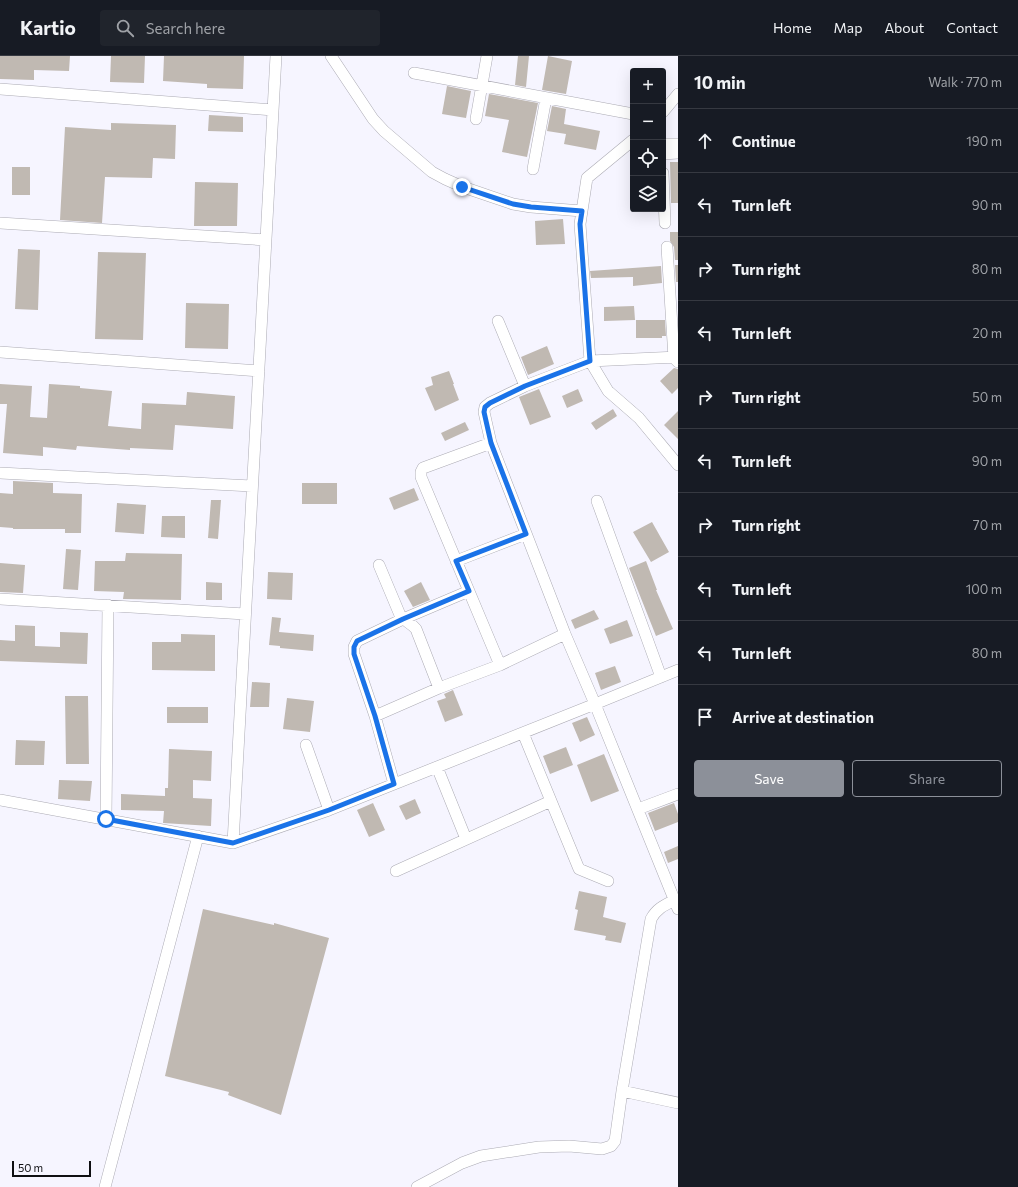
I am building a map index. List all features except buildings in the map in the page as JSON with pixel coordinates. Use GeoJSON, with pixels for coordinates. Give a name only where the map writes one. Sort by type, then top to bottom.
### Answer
{"type":"FeatureCollection","features":[{"type":"Feature","properties":{"kind":"street"},"geometry":{"type":"LineString","coordinates":[[233,843],[276,56]]}},
{"type":"Feature","properties":{"kind":"street"},"geometry":{"type":"LineString","coordinates":[[331,56],[373,119],[384,131],[432,172],[462,187],[513,204],[582,211]]}},
{"type":"Feature","properties":{"kind":"street"},"geometry":{"type":"LineString","coordinates":[[476,119],[487,56]]}},
{"type":"Feature","properties":{"kind":"street"},"geometry":{"type":"LineString","coordinates":[[414,73],[630,113]]}},
{"type":"Feature","properties":{"kind":"street"},"geometry":{"type":"LineString","coordinates":[[0,89],[273,110]]}},
{"type":"Feature","properties":{"kind":"street"},"geometry":{"type":"LineString","coordinates":[[666,108],[678,94]]}},
{"type":"Feature","properties":{"kind":"street"},"geometry":{"type":"LineString","coordinates":[[533,170],[546,98]]}},
{"type":"Feature","properties":{"kind":"street"},"geometry":{"type":"LineString","coordinates":[[630,142],[587,178],[580,224],[590,361],[608,391],[639,418],[678,465]]}},
{"type":"Feature","properties":{"kind":"street"},"geometry":{"type":"LineString","coordinates":[[666,144],[678,144]]}},
{"type":"Feature","properties":{"kind":"street"},"geometry":{"type":"LineString","coordinates":[[666,154],[678,153]]}},
{"type":"Feature","properties":{"kind":"street"},"geometry":{"type":"LineString","coordinates":[[663,176],[665,223]]}},
{"type":"Feature","properties":{"kind":"street"},"geometry":{"type":"LineString","coordinates":[[0,223],[266,240]]}},
{"type":"Feature","properties":{"kind":"street"},"geometry":{"type":"LineString","coordinates":[[417,1187],[462,1162],[481,1156],[539,1147],[569,1146],[602,1149],[611,1146],[615,1141],[622,1091],[652,919],[655,912],[659,908],[676,904],[596,704],[565,634],[491,443],[484,412],[485,407],[490,403],[525,386],[590,361],[677,359],[667,247]]}},
{"type":"Feature","properties":{"kind":"street"},"geometry":{"type":"LineString","coordinates":[[498,321],[525,386]]}},
{"type":"Feature","properties":{"kind":"street"},"geometry":{"type":"LineString","coordinates":[[0,352],[259,370]]}},
{"type":"Feature","properties":{"kind":"street"},"geometry":{"type":"LineString","coordinates":[[491,443],[423,468],[421,477],[500,665]]}},
{"type":"Feature","properties":{"kind":"street"},"geometry":{"type":"LineString","coordinates":[[0,472],[252,486]]}},
{"type":"Feature","properties":{"kind":"street"},"geometry":{"type":"LineString","coordinates":[[597,501],[661,677]]}},
{"type":"Feature","properties":{"kind":"street"},"geometry":{"type":"LineString","coordinates":[[456,561],[526,534]]}},
{"type":"Feature","properties":{"kind":"street"},"geometry":{"type":"LineString","coordinates":[[379,565],[400,615],[403,619],[416,628],[439,688]]}},
{"type":"Feature","properties":{"kind":"street"},"geometry":{"type":"LineString","coordinates":[[394,784],[375,716],[354,654],[354,647],[357,641],[403,619],[469,591]]}},
{"type":"Feature","properties":{"kind":"street"},"geometry":{"type":"LineString","coordinates":[[0,599],[246,614]]}},
{"type":"Feature","properties":{"kind":"street"},"geometry":{"type":"LineString","coordinates":[[106,819],[108,605]]}},
{"type":"Feature","properties":{"kind":"street"},"geometry":{"type":"LineString","coordinates":[[375,716],[439,688],[500,665],[565,634]]}},
{"type":"Feature","properties":{"kind":"street"},"geometry":{"type":"LineString","coordinates":[[0,800],[233,843],[329,810],[678,670]]}},
{"type":"Feature","properties":{"kind":"street"},"geometry":{"type":"LineString","coordinates":[[523,733],[579,870],[608,881]]}},
{"type":"Feature","properties":{"kind":"street"},"geometry":{"type":"LineString","coordinates":[[306,745],[329,810]]}},
{"type":"Feature","properties":{"kind":"street"},"geometry":{"type":"LineString","coordinates":[[437,767],[466,839]]}},
{"type":"Feature","properties":{"kind":"street"},"geometry":{"type":"LineString","coordinates":[[638,809],[678,794]]}},
{"type":"Feature","properties":{"kind":"street"},"geometry":{"type":"LineString","coordinates":[[396,871],[551,801]]}},
{"type":"Feature","properties":{"kind":"street"},"geometry":{"type":"LineString","coordinates":[[105,1187],[198,836]]}},
{"type":"Feature","properties":{"kind":"street"},"geometry":{"type":"LineString","coordinates":[[622,1091],[678,1103]]}},
{"type":"Feature","properties":{"kind":"route"},"geometry":{"type":"LineString","coordinates":[[106,819],[233,843],[329,810],[394,784],[375,716],[354,654],[354,647],[357,641],[403,619],[469,591],[456,561],[526,534],[491,443],[484,412],[485,407],[490,403],[525,386],[590,361],[580,224],[582,211],[513,204],[462,187]]}}]}
